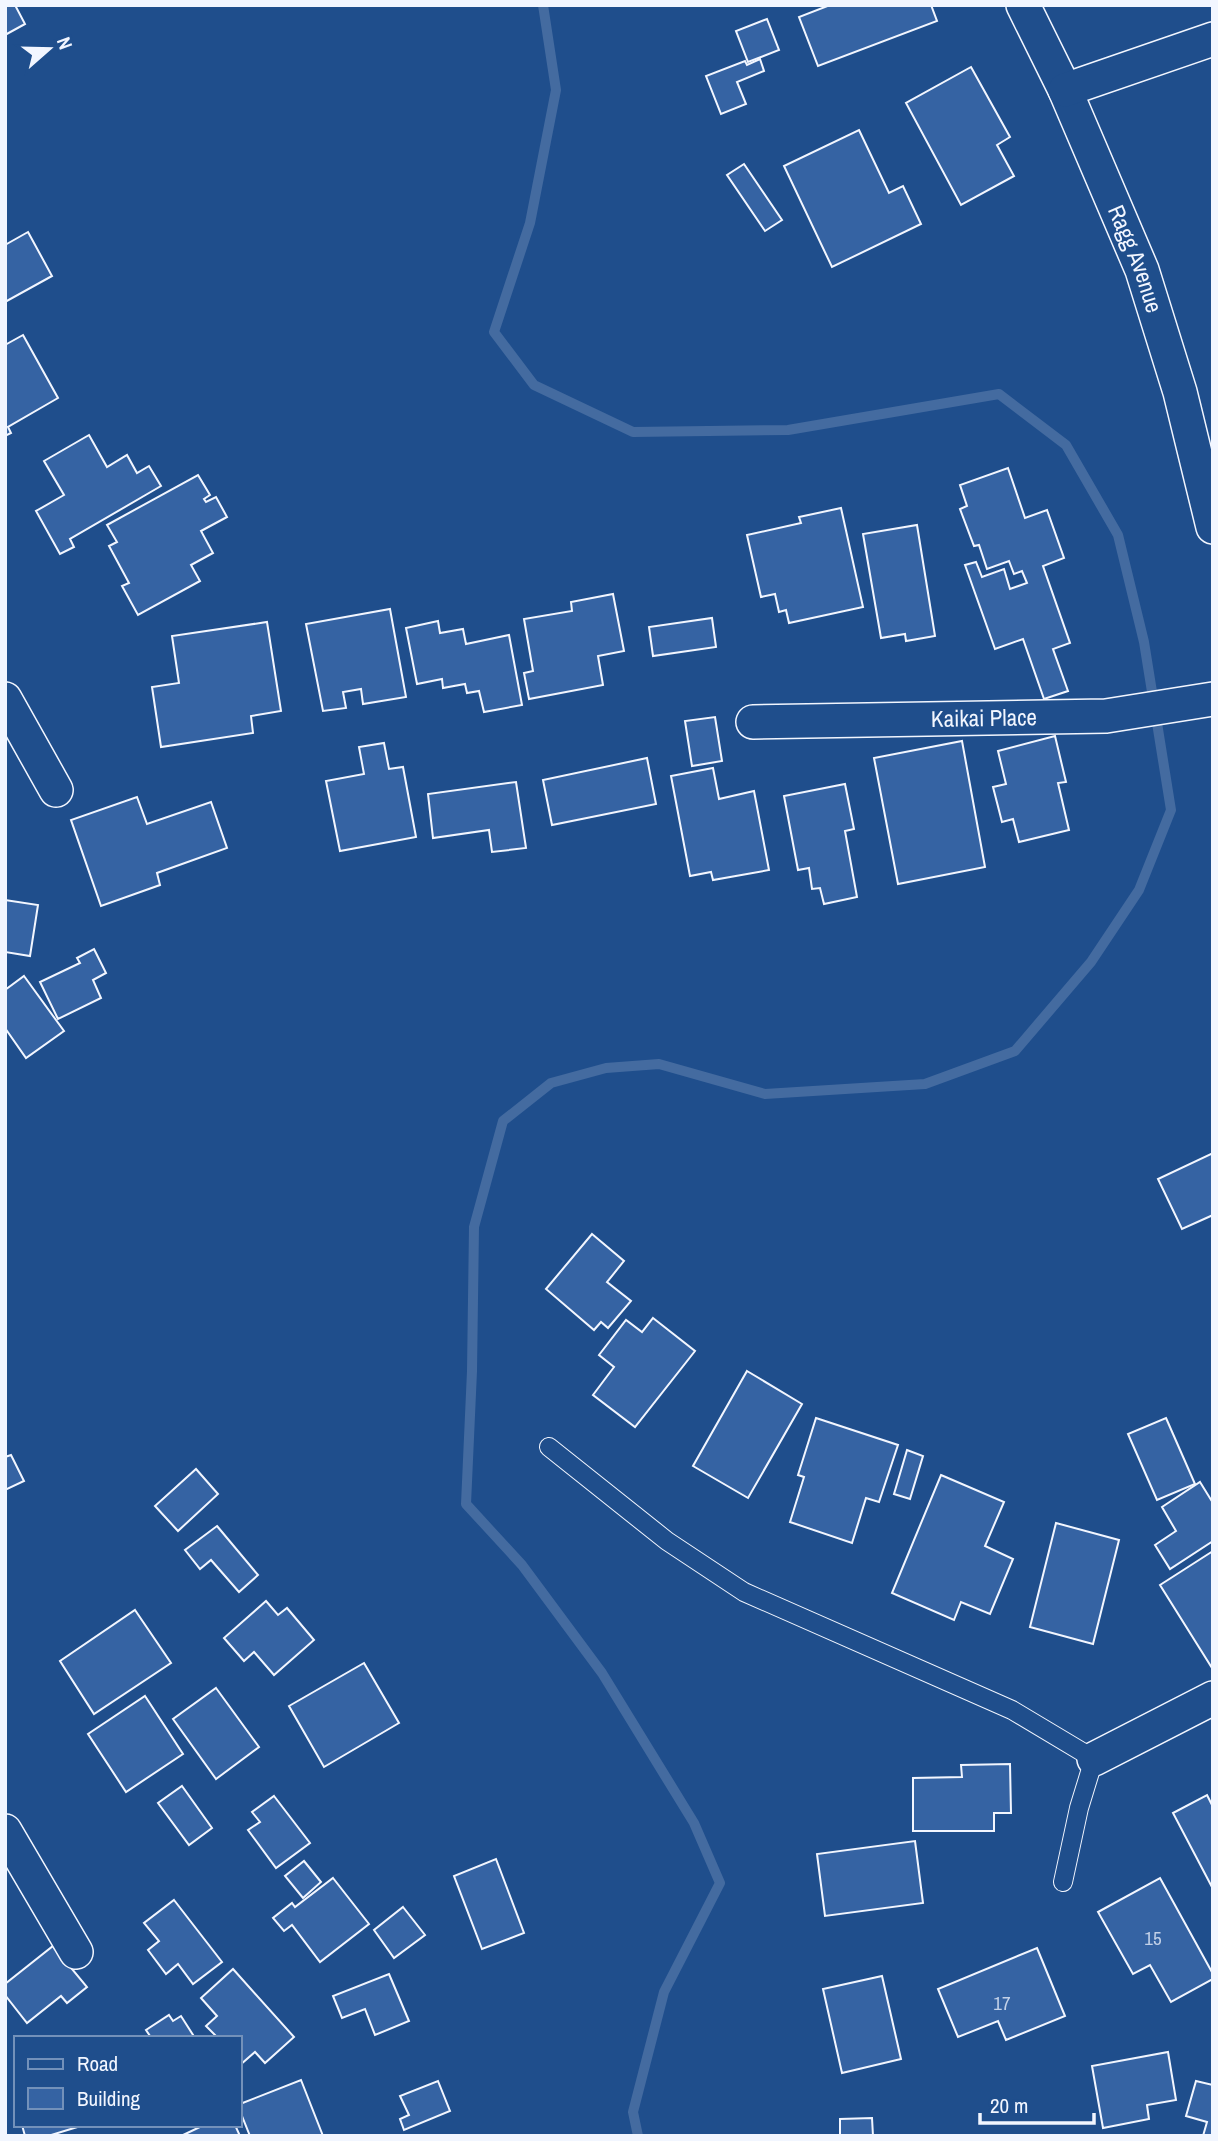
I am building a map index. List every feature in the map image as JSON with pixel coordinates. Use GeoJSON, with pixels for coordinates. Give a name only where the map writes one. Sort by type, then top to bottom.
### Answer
{"type":"FeatureCollection","features":[{"type":"Feature","properties":{"kind":"street","name":"Ragg Avenue"},"geometry":{"type":"LineString","coordinates":[[1023,5],[1065,90],[1142,270],[1180,392],[1213,527]]}},
{"type":"Feature","properties":{"kind":"street"},"geometry":{"type":"LineString","coordinates":[[1065,90],[1213,39]]}},
{"type":"Feature","properties":{"kind":"street"},"geometry":{"type":"LineString","coordinates":[[5,699],[56,790]]}},
{"type":"Feature","properties":{"kind":"street","name":"Kaikai Place"},"geometry":{"type":"LineString","coordinates":[[753,722],[1106,716],[1213,699]]}},
{"type":"Feature","properties":{"kind":"street"},"geometry":{"type":"LineString","coordinates":[[1094,1759],[1213,1698]]}},
{"type":"Feature","properties":{"kind":"street"},"geometry":{"type":"LineString","coordinates":[[5,1831],[76,1952]]}},
{"type":"Feature","properties":{"kind":"lane"},"geometry":{"type":"LineString","coordinates":[[549,1447],[667,1541],[744,1592],[1013,1710],[1094,1759],[1079,1808],[1063,1882]]}},
{"type":"Feature","properties":{"kind":"building"},"geometry":{"type":"Polygon","coordinates":[[[5,5],[15,5],[25,24],[5,35],[5,5]]]}},
{"type":"Feature","properties":{"kind":"building"},"geometry":{"type":"Polygon","coordinates":[[[830,5],[931,5],[937,21],[818,66],[799,17],[830,5]]]}},
{"type":"Feature","properties":{"kind":"building"},"geometry":{"type":"Polygon","coordinates":[[[767,19],[779,50],[748,62],[736,31],[767,19]]]}},
{"type":"Feature","properties":{"kind":"building"},"geometry":{"type":"Polygon","coordinates":[[[760,59],[764,71],[737,82],[746,104],[721,114],[706,76],[745,61],[747,65],[760,59]]]}},
{"type":"Feature","properties":{"kind":"building"},"geometry":{"type":"Polygon","coordinates":[[[971,67],[1010,137],[997,145],[1014,176],[961,205],[906,103],[971,67]]]}},
{"type":"Feature","properties":{"kind":"building"},"geometry":{"type":"Polygon","coordinates":[[[859,130],[889,193],[903,186],[921,224],[832,267],[784,166],[859,130]]]}},
{"type":"Feature","properties":{"kind":"building"},"geometry":{"type":"Polygon","coordinates":[[[744,164],[782,220],[765,231],[727,175],[744,164]]]}},
{"type":"Feature","properties":{"kind":"building"},"geometry":{"type":"Polygon","coordinates":[[[28,232],[52,276],[5,302],[5,245],[28,232]]]}},
{"type":"Feature","properties":{"kind":"building"},"geometry":{"type":"Polygon","coordinates":[[[23,335],[58,398],[8,427],[11,433],[5,436],[5,345],[23,335]]]}},
{"type":"Feature","properties":{"kind":"building"},"geometry":{"type":"Polygon","coordinates":[[[89,435],[107,467],[127,455],[137,473],[149,466],[161,486],[70,539],[74,547],[60,554],[36,511],[64,495],[44,461],[89,435]]]}},
{"type":"Feature","properties":{"kind":"building"},"geometry":{"type":"Polygon","coordinates":[[[1008,468],[1025,518],[1047,510],[1064,558],[1043,566],[1070,643],[1053,649],[1068,691],[1044,699],[1023,639],[995,649],[965,565],[976,562],[982,577],[1004,569],[1010,589],[1027,583],[1022,571],[1014,574],[1009,561],[987,569],[979,545],[974,546],[960,509],[967,506],[960,485],[1008,468]]]}},
{"type":"Feature","properties":{"kind":"building"},"geometry":{"type":"Polygon","coordinates":[[[198,475],[210,495],[204,499],[206,502],[216,497],[227,517],[201,531],[213,553],[191,565],[200,581],[138,615],[122,586],[129,583],[109,546],[117,542],[107,525],[198,475]]]}},
{"type":"Feature","properties":{"kind":"building"},"geometry":{"type":"Polygon","coordinates":[[[841,508],[863,607],[789,623],[786,610],[779,612],[775,594],[761,597],[747,535],[801,523],[799,517],[841,508]]]}},
{"type":"Feature","properties":{"kind":"building"},"geometry":{"type":"Polygon","coordinates":[[[917,525],[935,636],[906,641],[905,634],[881,638],[863,534],[917,525]]]}},
{"type":"Feature","properties":{"kind":"building"},"geometry":{"type":"Polygon","coordinates":[[[613,594],[624,651],[598,656],[603,685],[529,699],[524,673],[533,671],[524,619],[572,611],[571,602],[613,594]]]}},
{"type":"Feature","properties":{"kind":"building"},"geometry":{"type":"Polygon","coordinates":[[[390,609],[406,697],[363,704],[361,689],[343,692],[346,708],[323,711],[306,624],[390,609]]]}},
{"type":"Feature","properties":{"kind":"building"},"geometry":{"type":"Polygon","coordinates":[[[712,618],[716,647],[653,656],[649,627],[712,618]]]}},
{"type":"Feature","properties":{"kind":"building"},"geometry":{"type":"Polygon","coordinates":[[[438,621],[440,633],[463,629],[466,644],[509,635],[522,705],[484,712],[479,691],[467,693],[465,684],[443,688],[442,679],[417,684],[406,628],[438,621]]]}},
{"type":"Feature","properties":{"kind":"building"},"geometry":{"type":"Polygon","coordinates":[[[267,622],[281,711],[251,716],[253,733],[161,747],[152,687],[179,683],[172,636],[267,622]]]}},
{"type":"Feature","properties":{"kind":"building"},"geometry":{"type":"Polygon","coordinates":[[[715,717],[722,761],[692,766],[685,721],[715,717]]]}},
{"type":"Feature","properties":{"kind":"building"},"geometry":{"type":"Polygon","coordinates":[[[1055,736],[1066,782],[1058,783],[1069,830],[1019,842],[1013,819],[1002,822],[993,787],[1006,784],[998,751],[1055,736]]]}},
{"type":"Feature","properties":{"kind":"building"},"geometry":{"type":"Polygon","coordinates":[[[962,741],[985,867],[898,884],[874,758],[962,741]]]}},
{"type":"Feature","properties":{"kind":"building"},"geometry":{"type":"Polygon","coordinates":[[[384,743],[389,769],[403,767],[416,837],[340,851],[326,781],[364,774],[359,747],[384,743]]]}},
{"type":"Feature","properties":{"kind":"building"},"geometry":{"type":"Polygon","coordinates":[[[647,758],[656,804],[552,825],[543,780],[647,758]]]}},
{"type":"Feature","properties":{"kind":"building"},"geometry":{"type":"Polygon","coordinates":[[[713,768],[719,799],[754,791],[769,870],[713,880],[711,872],[690,876],[671,776],[713,768]]]}},
{"type":"Feature","properties":{"kind":"building"},"geometry":{"type":"Polygon","coordinates":[[[516,782],[526,848],[492,852],[489,830],[433,838],[428,794],[516,782]]]}},
{"type":"Feature","properties":{"kind":"building"},"geometry":{"type":"Polygon","coordinates":[[[845,784],[854,829],[845,831],[857,897],[824,904],[820,888],[812,889],[809,868],[798,870],[784,796],[845,784]]]}},
{"type":"Feature","properties":{"kind":"building"},"geometry":{"type":"Polygon","coordinates":[[[137,797],[147,824],[211,802],[227,848],[157,873],[160,885],[101,906],[71,820],[137,797]]]}},
{"type":"Feature","properties":{"kind":"building"},"geometry":{"type":"Polygon","coordinates":[[[5,900],[38,905],[30,956],[5,952],[5,900]]]}},
{"type":"Feature","properties":{"kind":"building"},"geometry":{"type":"Polygon","coordinates":[[[94,949],[106,973],[93,980],[101,998],[58,1019],[40,982],[80,963],[77,958],[94,949]]]}},
{"type":"Feature","properties":{"kind":"building"},"geometry":{"type":"Polygon","coordinates":[[[24,976],[64,1031],[26,1058],[5,1028],[5,990],[24,976]]]}},
{"type":"Feature","properties":{"kind":"building"},"geometry":{"type":"Polygon","coordinates":[[[1213,1153],[1213,1215],[1182,1229],[1158,1179],[1213,1153]]]}},
{"type":"Feature","properties":{"kind":"building"},"geometry":{"type":"Polygon","coordinates":[[[592,1234],[624,1261],[607,1282],[631,1301],[608,1328],[601,1322],[594,1330],[546,1289],[592,1234]]]}},
{"type":"Feature","properties":{"kind":"building"},"geometry":{"type":"Polygon","coordinates":[[[653,1318],[695,1351],[635,1427],[593,1395],[614,1367],[599,1355],[626,1320],[642,1332],[653,1318]]]}},
{"type":"Feature","properties":{"kind":"building"},"geometry":{"type":"Polygon","coordinates":[[[747,1371],[802,1404],[748,1498],[693,1466],[747,1371]]]}},
{"type":"Feature","properties":{"kind":"building"},"geometry":{"type":"Polygon","coordinates":[[[816,1418],[898,1445],[879,1502],[866,1498],[852,1543],[790,1522],[804,1477],[798,1475],[816,1418]]]}},
{"type":"Feature","properties":{"kind":"building"},"geometry":{"type":"Polygon","coordinates":[[[1166,1418],[1195,1484],[1157,1500],[1128,1434],[1166,1418]]]}},
{"type":"Feature","properties":{"kind":"building"},"geometry":{"type":"Polygon","coordinates":[[[907,1450],[923,1456],[910,1499],[894,1494],[907,1450]]]}},
{"type":"Feature","properties":{"kind":"building"},"geometry":{"type":"Polygon","coordinates":[[[11,1455],[24,1481],[5,1490],[5,1457],[11,1455]]]}},
{"type":"Feature","properties":{"kind":"building"},"geometry":{"type":"Polygon","coordinates":[[[196,1469],[218,1494],[178,1531],[155,1506],[196,1469]]]}},
{"type":"Feature","properties":{"kind":"building"},"geometry":{"type":"Polygon","coordinates":[[[941,1475],[1004,1502],[985,1546],[1013,1559],[990,1614],[961,1602],[954,1620],[892,1593],[941,1475]]]}},
{"type":"Feature","properties":{"kind":"building"},"geometry":{"type":"Polygon","coordinates":[[[1200,1482],[1213,1503],[1213,1541],[1170,1569],[1155,1545],[1176,1531],[1162,1507],[1200,1482]]]}},
{"type":"Feature","properties":{"kind":"building"},"geometry":{"type":"Polygon","coordinates":[[[1056,1523],[1119,1540],[1093,1644],[1030,1627],[1056,1523]]]}},
{"type":"Feature","properties":{"kind":"building"},"geometry":{"type":"Polygon","coordinates":[[[217,1526],[258,1575],[239,1592],[211,1560],[200,1569],[185,1550],[217,1526]]]}},
{"type":"Feature","properties":{"kind":"building"},"geometry":{"type":"Polygon","coordinates":[[[1213,1551],[1213,1668],[1212,1668],[1160,1585],[1213,1551]]]}},
{"type":"Feature","properties":{"kind":"building"},"geometry":{"type":"Polygon","coordinates":[[[266,1601],[278,1615],[287,1608],[314,1640],[274,1675],[254,1652],[244,1661],[224,1638],[266,1601]]]}},
{"type":"Feature","properties":{"kind":"building"},"geometry":{"type":"Polygon","coordinates":[[[135,1610],[171,1663],[94,1714],[60,1661],[135,1610]]]}},
{"type":"Feature","properties":{"kind":"building"},"geometry":{"type":"Polygon","coordinates":[[[364,1663],[399,1723],[324,1767],[289,1706],[364,1663]]]}},
{"type":"Feature","properties":{"kind":"building"},"geometry":{"type":"Polygon","coordinates":[[[216,1688],[259,1747],[216,1779],[173,1719],[216,1688]]]}},
{"type":"Feature","properties":{"kind":"building"},"geometry":{"type":"Polygon","coordinates":[[[145,1696],[183,1754],[126,1792],[88,1734],[145,1696]]]}},
{"type":"Feature","properties":{"kind":"building"},"geometry":{"type":"Polygon","coordinates":[[[1010,1764],[1011,1813],[994,1813],[994,1831],[913,1831],[913,1778],[962,1777],[961,1765],[1010,1764]]]}},
{"type":"Feature","properties":{"kind":"building"},"geometry":{"type":"Polygon","coordinates":[[[182,1786],[212,1828],[189,1845],[158,1803],[182,1786]]]}},
{"type":"Feature","properties":{"kind":"building"},"geometry":{"type":"Polygon","coordinates":[[[1207,1795],[1213,1807],[1213,1889],[1173,1813],[1207,1795]]]}},
{"type":"Feature","properties":{"kind":"building"},"geometry":{"type":"Polygon","coordinates":[[[274,1796],[310,1843],[276,1868],[248,1830],[260,1822],[252,1812],[274,1796]]]}},
{"type":"Feature","properties":{"kind":"building"},"geometry":{"type":"Polygon","coordinates":[[[915,1841],[923,1903],[825,1916],[817,1854],[915,1841]]]}},
{"type":"Feature","properties":{"kind":"building"},"geometry":{"type":"Polygon","coordinates":[[[496,1859],[524,1933],[482,1949],[454,1876],[496,1859]]]}},
{"type":"Feature","properties":{"kind":"building"},"geometry":{"type":"Polygon","coordinates":[[[304,1861],[321,1882],[303,1898],[285,1876],[304,1861]]]}},
{"type":"Feature","properties":{"kind":"building"},"geometry":{"type":"Polygon","coordinates":[[[333,1878],[369,1924],[320,1962],[292,1925],[284,1931],[273,1918],[292,1903],[295,1907],[333,1878]]]}},
{"type":"Feature","properties":{"kind":"building"},"geometry":{"type":"Polygon","coordinates":[[[1160,1878],[1213,1974],[1213,1979],[1171,2002],[1150,1965],[1133,1974],[1098,1912],[1160,1878]]]}},
{"type":"Feature","properties":{"kind":"building"},"geometry":{"type":"Polygon","coordinates":[[[174,1900],[222,1962],[193,1984],[178,1964],[166,1974],[148,1950],[159,1941],[144,1923],[174,1900]]]}},
{"type":"Feature","properties":{"kind":"building"},"geometry":{"type":"Polygon","coordinates":[[[403,1907],[425,1935],[394,1958],[374,1930],[403,1907]]]}},
{"type":"Feature","properties":{"kind":"building"},"geometry":{"type":"Polygon","coordinates":[[[53,1946],[87,1987],[67,2003],[61,1996],[27,2023],[5,1995],[5,1984],[53,1946]]]}},
{"type":"Feature","properties":{"kind":"building"},"geometry":{"type":"Polygon","coordinates":[[[1037,1948],[1065,2016],[1006,2040],[998,2021],[958,2037],[938,1989],[1037,1948]]]}},
{"type":"Feature","properties":{"kind":"building"},"geometry":{"type":"Polygon","coordinates":[[[233,1969],[294,2037],[265,2063],[255,2052],[242,2063],[242,2036],[216,2036],[206,2026],[217,2016],[201,1998],[233,1969]]]}},
{"type":"Feature","properties":{"kind":"building"},"geometry":{"type":"Polygon","coordinates":[[[389,1974],[409,2021],[375,2035],[365,2009],[342,2018],[333,1996],[389,1974]]]}},
{"type":"Feature","properties":{"kind":"building"},"geometry":{"type":"Polygon","coordinates":[[[882,1976],[901,2059],[842,2073],[823,1989],[882,1976]]]}},
{"type":"Feature","properties":{"kind":"building"},"geometry":{"type":"Polygon","coordinates":[[[169,2015],[173,2021],[181,2016],[194,2036],[150,2036],[146,2030],[169,2015]]]}},
{"type":"Feature","properties":{"kind":"building"},"geometry":{"type":"Polygon","coordinates":[[[1168,2052],[1176,2100],[1147,2105],[1149,2119],[1103,2128],[1092,2066],[1168,2052]]]}},
{"type":"Feature","properties":{"kind":"building"},"geometry":{"type":"Polygon","coordinates":[[[301,2080],[323,2136],[250,2136],[242,2116],[242,2103],[301,2080]]]}},
{"type":"Feature","properties":{"kind":"building"},"geometry":{"type":"Polygon","coordinates":[[[438,2081],[450,2111],[404,2130],[400,2119],[409,2115],[400,2096],[438,2081]]]}},
{"type":"Feature","properties":{"kind":"building"},"geometry":{"type":"Polygon","coordinates":[[[1196,2081],[1213,2085],[1213,2136],[1203,2136],[1207,2122],[1186,2116],[1196,2081]]]}},
{"type":"Feature","properties":{"kind":"building"},"geometry":{"type":"Polygon","coordinates":[[[872,2118],[873,2136],[806,2136],[840,2135],[840,2119],[872,2118]]]}},
{"type":"Feature","properties":{"kind":"building"},"geometry":{"type":"Polygon","coordinates":[[[23,2127],[77,2127],[48,2136],[25,2136],[23,2127]]]}},
{"type":"Feature","properties":{"kind":"building"},"geometry":{"type":"Polygon","coordinates":[[[200,2127],[236,2127],[240,2136],[181,2136],[200,2127]]]}},
{"type":"Feature","properties":{"kind":"waterway"},"geometry":{"type":"LineString","coordinates":[[543,5],[556,90],[530,223],[494,332],[534,385],[633,432],[788,430],[999,394],[1066,445],[1118,535],[1144,642],[1171,810],[1139,890],[1091,962],[1015,1051],[925,1084],[765,1094],[659,1064],[606,1068],[551,1083],[503,1121],[474,1227],[472,1371],[466,1504],[522,1565],[602,1673],[694,1823],[720,1883],[664,1992],[633,2112],[638,2136]]}}]}
